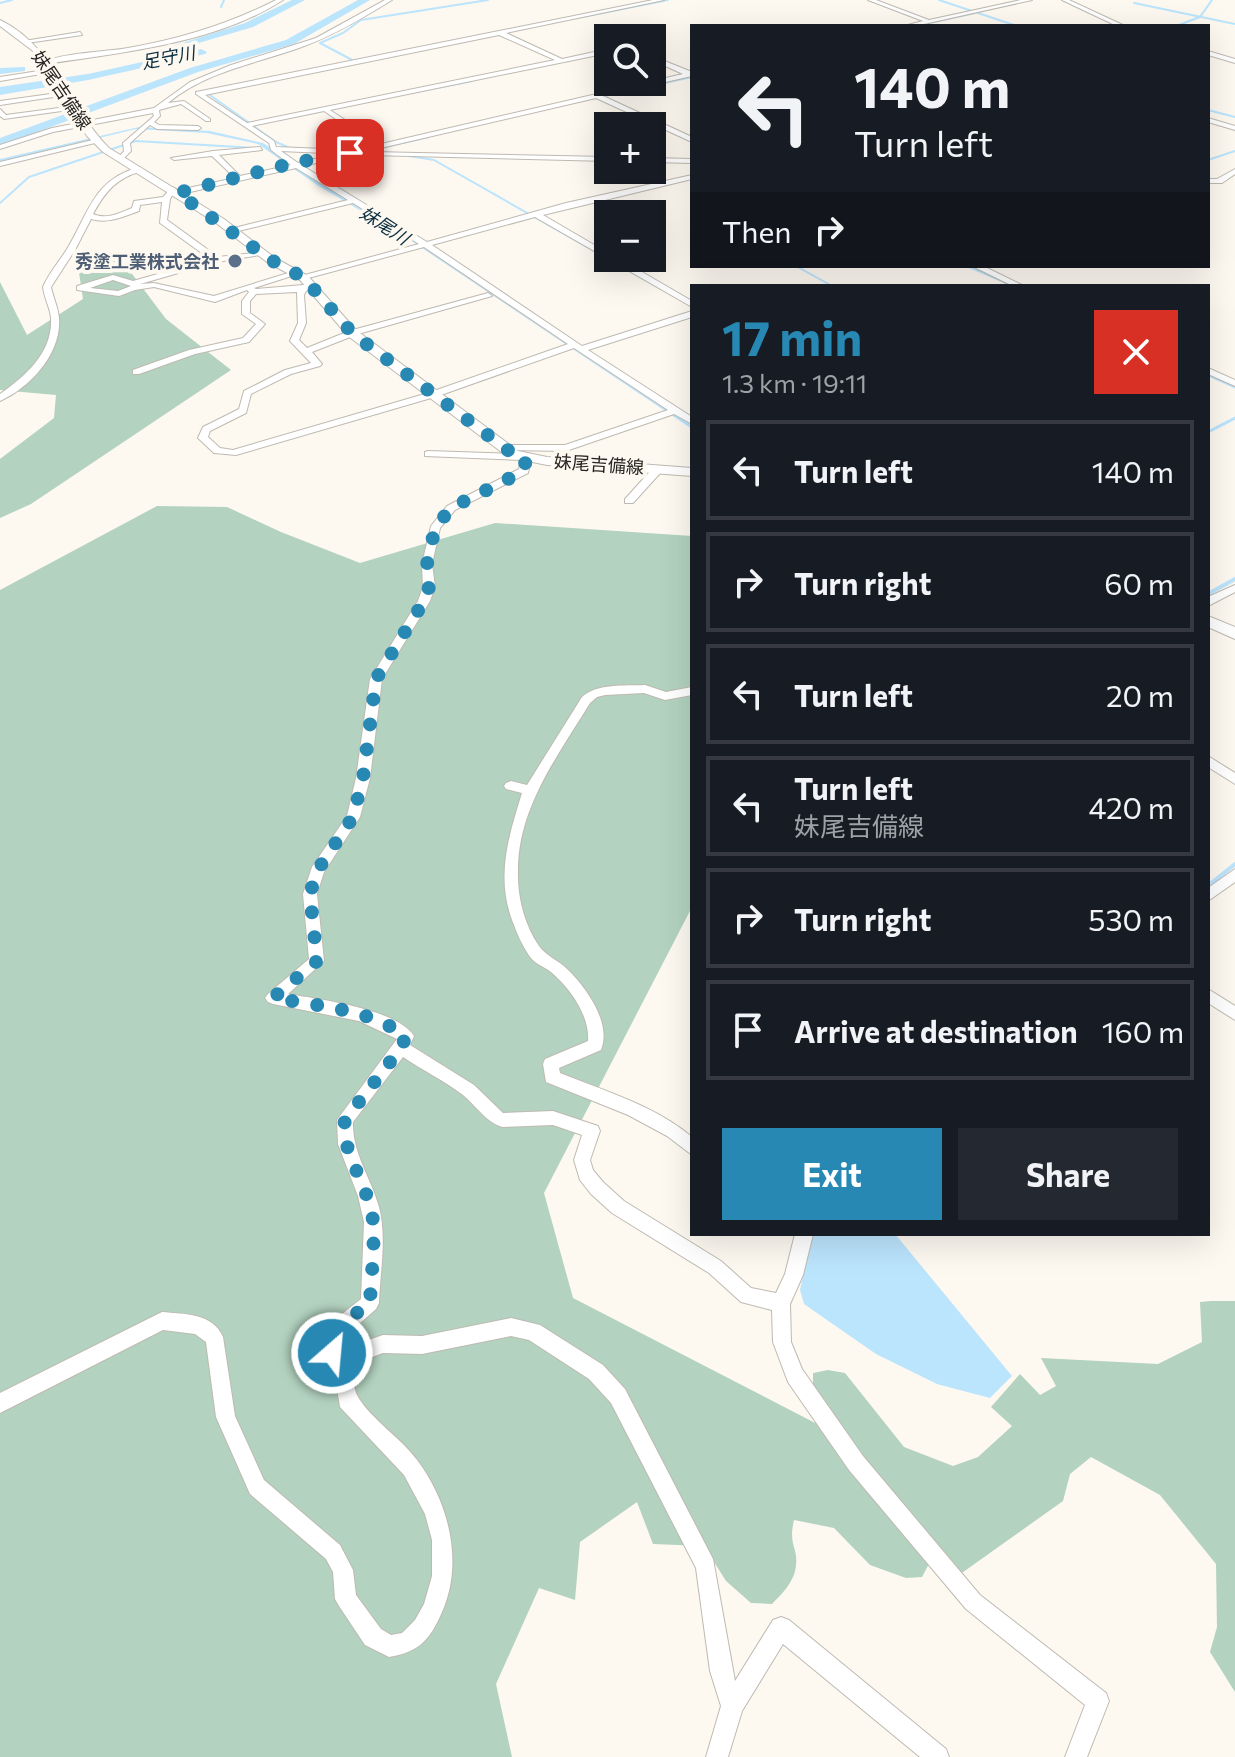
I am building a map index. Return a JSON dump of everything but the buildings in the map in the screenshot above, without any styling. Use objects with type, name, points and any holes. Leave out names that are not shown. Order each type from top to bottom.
[{"type":"main road","name":"妹尾吉備線","points":[[0,22],[27,41],[45,62],[95,139],[304,281],[353,334],[506,448],[522,458],[690,472]]},
{"type":"main road","points":[[1210,622],[1235,634]]},
{"type":"street","points":[[45,62],[202,33],[243,19],[280,0]]},
{"type":"street","points":[[112,153],[128,151],[126,144],[157,116],[157,109],[165,101],[213,73],[319,38],[389,0]]},
{"type":"street","points":[[200,94],[661,0]]},
{"type":"street","points":[[871,0],[926,24],[1029,0]]},
{"type":"street","points":[[1065,0],[1118,24]]},
{"type":"street","points":[[501,33],[561,61]]},
{"type":"street","points":[[27,41],[80,34]]},
{"type":"street","points":[[248,125],[594,54]]},
{"type":"street","points":[[1210,54],[1235,61]]},
{"type":"street","points":[[666,65],[690,76]]},
{"type":"street","points":[[0,79],[51,72]]},
{"type":"street","points":[[88,215],[97,220],[108,220],[136,209],[137,203],[237,176],[690,76]]},
{"type":"street","points":[[165,101],[192,90],[272,142],[267,148]]},
{"type":"street","points":[[0,103],[64,93]]},
{"type":"street","points":[[599,97],[690,139]]},
{"type":"street","points":[[1,117],[157,109],[182,102],[208,120]]},
{"type":"street","points":[[326,111],[380,146]]},
{"type":"street","points":[[0,147],[78,114]]},
{"type":"street","points":[[1210,121],[1235,128]]},
{"type":"street","points":[[147,126],[198,128]]},
{"type":"street","points":[[0,164],[95,139]]},
{"type":"street","points":[[267,148],[288,165],[424,246],[673,412],[690,420]]},
{"type":"street","points":[[267,148],[288,165]]},
{"type":"street","points":[[174,158],[267,148],[594,159]]},
{"type":"street","points":[[213,153],[237,176]]},
{"type":"street","points":[[666,160],[690,161]]},
{"type":"street","points":[[0,398],[26,379],[46,355],[55,315],[47,287],[88,215],[107,187],[124,172],[140,169]]},
{"type":"street","points":[[1210,181],[1219,181],[1235,171]]},
{"type":"street","points":[[263,254],[166,270],[133,284],[113,277],[80,288],[119,294],[154,285],[215,299],[304,281],[534,215],[690,177]]},
{"type":"street","points":[[172,194],[163,221],[216,260]]},
{"type":"street","points":[[233,231],[350,202]]},
{"type":"street","points":[[534,215],[594,248]]},
{"type":"street","points":[[980,268],[1016,284]]},
{"type":"street","points":[[636,272],[690,303]]},
{"type":"street","points":[[251,290],[304,281]]},
{"type":"street","points":[[304,281],[300,295],[302,323],[294,341],[317,364],[288,372],[247,393],[243,411],[206,429],[203,438],[217,451],[233,453],[434,394],[574,347],[690,315]]},
{"type":"street","points":[[136,372],[192,352],[246,340],[261,324],[246,314],[246,301],[251,290]]},
{"type":"street","points":[[306,351],[353,334],[488,296]]},
{"type":"street","points":[[1210,372],[1235,383]]},
{"type":"street","points":[[506,448],[566,448],[673,412]]},
{"type":"street","points":[[0,1403],[162,1321],[198,1325],[214,1337],[226,1417],[257,1487],[333,1552],[343,1570],[346,1599],[373,1637],[389,1646],[407,1643],[423,1628],[434,1607],[442,1576],[442,1540],[434,1511],[411,1468],[347,1400],[343,1370],[330,1343],[335,1332],[370,1303],[373,1220],[365,1187],[343,1132],[345,1120],[401,1048],[406,1036],[350,1011],[273,998],[317,961],[310,894],[317,871],[353,817],[363,778],[376,679],[424,601],[429,587],[427,564],[435,528],[451,508],[524,471],[522,458],[428,454]]},
{"type":"street","points":[[629,501],[658,469]]},
{"type":"street","points":[[1213,600],[1235,588]]},
{"type":"street","points":[[690,691],[665,696],[645,689],[593,694],[586,700],[530,790],[510,851],[514,903],[538,956],[556,968],[575,990],[595,1020],[598,1035],[595,1045],[551,1064],[552,1077],[634,1110],[673,1131],[690,1145]]},
{"type":"street","points":[[1210,762],[1235,779]]},
{"type":"street","points":[[511,786],[530,790]]},
{"type":"street","points":[[1210,894],[1235,874]]},
{"type":"street","points":[[1210,996],[1235,1014]]},
{"type":"street","points":[[401,1048],[468,1090],[502,1120],[553,1118],[592,1131],[582,1160],[586,1174],[597,1188],[618,1207],[715,1267],[747,1296],[781,1303]]},
{"type":"street","points":[[804,1236],[794,1275],[781,1303],[782,1342],[795,1375],[856,1463],[973,1602],[1098,1701],[1076,1757]]},
{"type":"street","points":[[343,1370],[361,1352],[383,1344],[422,1345],[511,1327],[533,1332],[596,1372],[618,1396],[706,1566],[721,1671],[732,1706]]},
{"type":"street","points":[[717,1757],[732,1706],[781,1628],[938,1757]]},
{"type":"green space","points":[[96,252],[117,254],[166,319],[231,370],[31,504],[0,518],[0,459],[54,418],[56,395],[0,390],[0,282],[27,335],[83,299],[78,266]]},
{"type":"green space","points":[[157,506],[227,507],[360,563],[495,523],[690,536],[690,911],[544,1193],[573,1298],[819,1425],[931,1560],[922,1577],[906,1578],[870,1565],[834,1528],[794,1520],[792,1535],[796,1565],[791,1582],[772,1604],[751,1603],[726,1581],[704,1546],[653,1544],[637,1502],[580,1542],[575,1600],[539,1588],[496,1684],[512,1757],[0,1757],[0,590]]},
{"type":"green space","points":[[1235,1301],[1235,1692],[1210,1652],[1217,1627],[1216,1564],[1160,1495],[1091,1457],[1070,1474],[1063,1501],[959,1575],[836,1424],[813,1387],[813,1373],[828,1370],[845,1373],[904,1447],[953,1466],[978,1457],[1012,1426],[991,1407],[1020,1374],[1040,1395],[1056,1386],[1041,1358],[1158,1364],[1202,1342],[1200,1302]]},
{"type":"water","name":"妹尾川","points":[[139,127],[210,131],[263,143],[356,205],[407,234],[690,422],[690,428],[407,238],[317,185],[258,144],[207,133],[136,129],[0,162],[0,159]]},
{"type":"water","points":[[814,1236],[897,1236],[1012,1376],[990,1398],[937,1384],[876,1354],[804,1304],[800,1290]]},
{"type":"waterway","points":[[0,3],[12,0]]},
{"type":"waterway","points":[[221,7],[224,0]]},
{"type":"waterway","points":[[178,46],[249,25],[300,0]]},
{"type":"waterway","points":[[0,142],[194,70],[290,42],[365,0]]},
{"type":"waterway","points":[[354,61],[320,43],[343,33],[361,20],[488,0]]},
{"type":"waterway","points":[[572,19],[668,0]]},
{"type":"waterway","points":[[939,0],[1011,24]]},
{"type":"waterway","points":[[1200,17],[1212,0]]},
{"type":"waterway","points":[[1134,3],[1200,17]]},
{"type":"waterway","points":[[929,23],[975,13]]},
{"type":"waterway","points":[[1181,24],[1200,17]]},
{"type":"waterway","points":[[1200,17],[1235,24]]},
{"type":"waterway","name":"足守川","points":[[0,91],[88,77],[201,52]]},
{"type":"waterway","points":[[528,69],[566,61]]},
{"type":"waterway","points":[[0,71],[21,69]]},
{"type":"waterway","points":[[582,101],[690,77]]},
{"type":"waterway","points":[[406,94],[472,81]]},
{"type":"waterway","points":[[207,93],[276,142],[292,149]]},
{"type":"waterway","points":[[293,117],[347,106]]},
{"type":"waterway","points":[[1210,111],[1235,117]]},
{"type":"waterway","points":[[368,151],[429,137]]},
{"type":"waterway","points":[[0,203],[29,177],[136,141],[256,148]]},
{"type":"waterway","points":[[322,150],[353,151]]},
{"type":"waterway","points":[[1210,159],[1235,151]]},
{"type":"waterway","points":[[374,152],[397,153]]},
{"type":"waterway","points":[[355,155],[376,155]]},
{"type":"waterway","points":[[409,156],[434,160],[661,289]]},
{"type":"waterway","points":[[800,268],[828,284]]},
{"type":"waterway","points":[[972,268],[1008,284]]},
{"type":"waterway","points":[[1210,376],[1235,387]]},
{"type":"waterway","points":[[1210,431],[1235,418]]},
{"type":"waterway","points":[[1210,593],[1235,579],[1232,581]]},
{"type":"waterway","points":[[1210,884],[1235,864]]},
{"type":"place","name":"秀塗工業株式会社","points":[[235,261]]},
{"type":"route","points":[[332,1353],[330,1343],[335,1332],[370,1303],[373,1220],[365,1187],[343,1132],[345,1120],[401,1048],[406,1036],[395,1028],[350,1011],[273,998],[317,961],[310,894],[317,871],[353,817],[363,778],[376,679],[424,601],[429,587],[427,564],[435,528],[451,508],[524,471],[526,458],[513,454],[354,334],[335,316],[308,281],[271,260],[177,193],[293,163],[350,153]]}]
